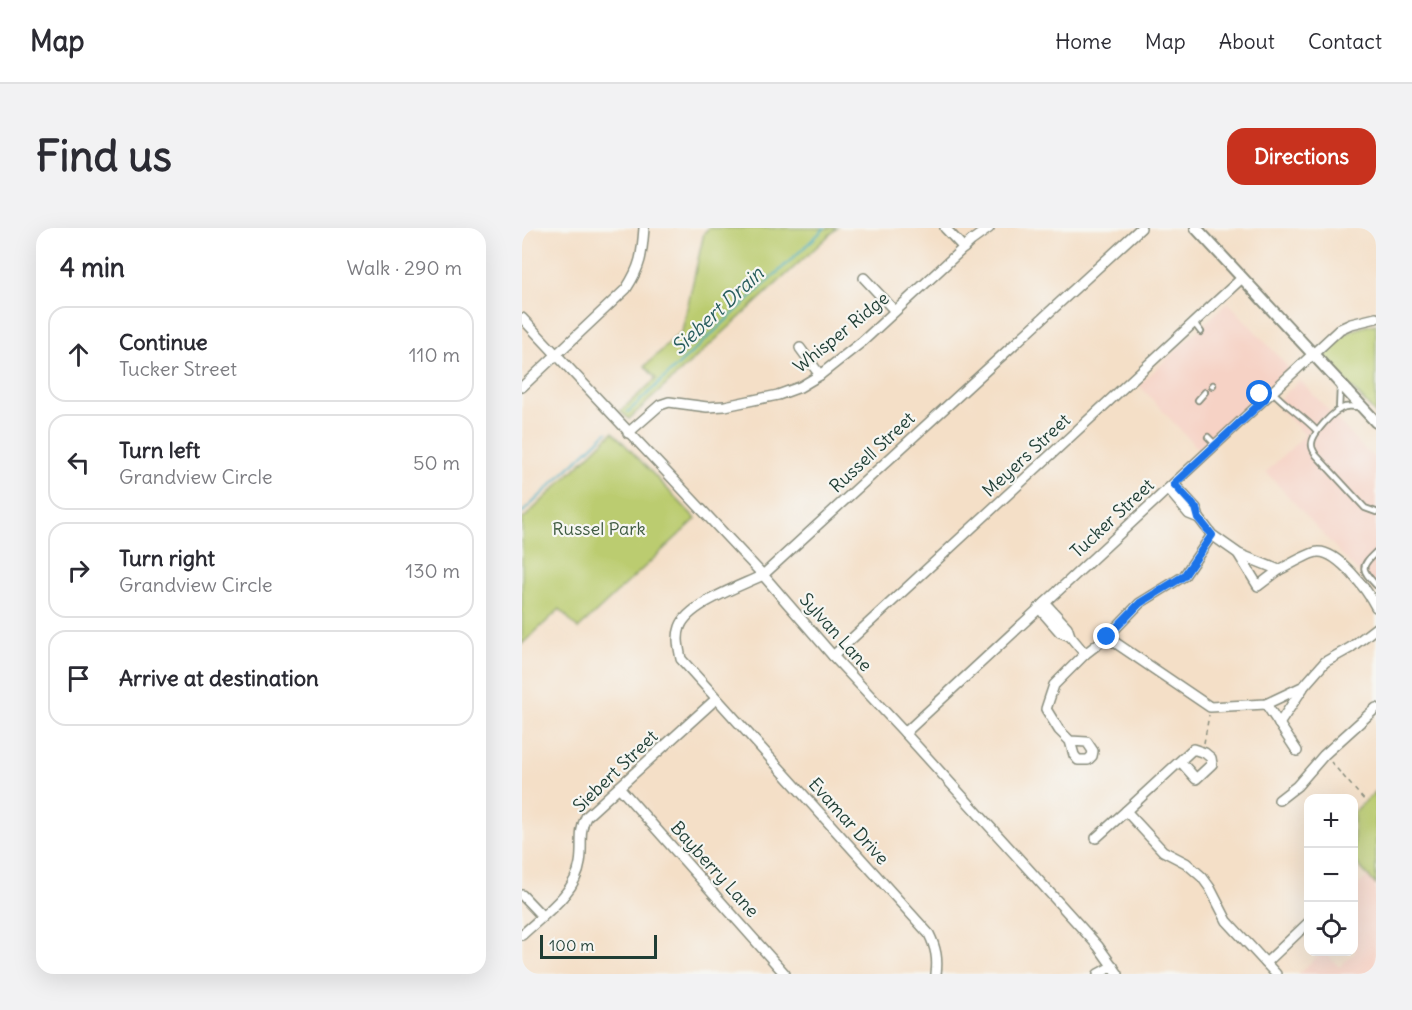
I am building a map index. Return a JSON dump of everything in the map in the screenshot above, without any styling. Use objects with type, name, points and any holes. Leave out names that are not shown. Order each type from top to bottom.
[{"type":"street","points":[[522,387],[626,289],[638,271],[644,228]]},
{"type":"street","points":[[945,228],[964,248]]},
{"type":"street","name":"Whisper Ridge","points":[[628,433],[660,405],[669,402],[708,407],[778,395],[800,387],[820,375],[863,341],[964,248],[989,228]]},
{"type":"street","name":"Russell Street","points":[[716,699],[681,659],[677,642],[679,628],[685,616],[697,607],[763,575],[1141,228]]},
{"type":"street","points":[[1196,228],[1376,422]]},
{"type":"street","points":[[864,278],[895,311]]},
{"type":"street","name":"Meyers Street","points":[[833,656],[1242,278]]},
{"type":"street","name":"Sylvan Lane","points":[[522,318],[763,575],[833,656],[1098,946],[1115,970]]},
{"type":"street","name":"Tucker Street","points":[[905,733],[1216,445],[1262,397],[1273,392],[1340,329],[1376,318]]},
{"type":"street","points":[[800,348],[820,375]]},
{"type":"street","points":[[1171,487],[1196,508],[1199,519],[1212,535],[1239,554],[1279,570]]},
{"type":"street","points":[[1070,741],[1059,730],[1046,709],[1054,685],[1085,654],[1107,637],[1140,603],[1184,576],[1212,535]]},
{"type":"street","points":[[1239,554],[1258,586],[1279,570],[1317,552],[1329,554],[1367,591],[1376,607]]},
{"type":"street","points":[[1042,606],[1067,627],[1070,636],[1085,654]]},
{"type":"street","points":[[1279,724],[1304,686],[1324,662],[1350,648],[1376,628]]},
{"type":"street","points":[[1107,637],[1210,707],[1266,704],[1304,686]]},
{"type":"street","name":"Siebert Street","points":[[522,935],[564,896],[574,881],[580,865],[581,827],[586,817],[716,699]]},
{"type":"street","name":"Evamar Drive","points":[[716,699],[929,934],[936,947],[938,962],[936,974]]},
{"type":"street","points":[[1266,704],[1297,751]]},
{"type":"street","points":[[1279,800],[1297,786],[1324,755],[1376,708]]},
{"type":"street","points":[[1096,838],[1193,749],[1211,758],[1212,764],[1196,779],[1180,762]]},
{"type":"street","name":"Bayberry Lane","points":[[619,787],[785,974]]},
{"type":"street","points":[[1126,811],[1163,851],[1186,863],[1202,877],[1227,921],[1275,974]]},
{"type":"street","points":[[522,896],[542,916]]},
{"type":"street","points":[[1266,963],[1304,927]]},
{"type":"street","points":[[1098,974],[1115,970]]},
{"type":"lane","points":[[1194,323],[1202,332]]},
{"type":"lane","points":[[1339,410],[1340,384]]},
{"type":"lane","points":[[1198,400],[1205,392]]},
{"type":"lane","points":[[1273,392],[1317,431]]},
{"type":"lane","points":[[1362,408],[1345,407],[1339,410],[1317,431],[1312,439],[1312,448],[1365,508],[1376,512]]},
{"type":"lane","points":[[1208,437],[1216,445]]},
{"type":"lane","points":[[1376,552],[1363,567],[1376,585]]},
{"type":"lane","points":[[1371,579],[1376,574]]},
{"type":"path","points":[[1200,751],[1205,741],[1210,707]]},
{"type":"path","points":[[1324,755],[1365,801]]},
{"type":"shaded area","points":[[1228,302],[1289,368],[1199,450],[1139,385]]},
{"type":"shaded area","points":[[1300,380],[1376,459],[1376,592],[1266,472],[1305,435],[1275,403]]},
{"type":"shaded area","points":[[1368,876],[1376,885],[1376,974],[1298,974],[1318,956],[1329,956],[1339,967],[1352,956],[1358,956],[1358,885]]},
{"type":"green space","points":[[709,228],[837,228],[629,419],[620,411],[656,379],[645,366],[682,331],[704,233]]},
{"type":"green space","points":[[1376,324],[1376,414],[1328,362],[1325,354],[1340,337],[1361,327]]},
{"type":"green space","name":"Russel Park","points":[[613,432],[696,519],[578,629],[560,609],[522,644],[522,520]]},
{"type":"green space","points":[[1375,792],[1376,885],[1358,865],[1358,808]]},
{"type":"waterway","name":"Siebert Drain","points":[[628,412],[825,228]]},
{"type":"waterway","name":"Siebert Drain","points":[[522,513],[607,432]]},
{"type":"route","points":[[1107,637],[1140,603],[1184,576],[1212,535],[1199,519],[1196,508],[1174,484],[1265,399],[1260,394]]}]
